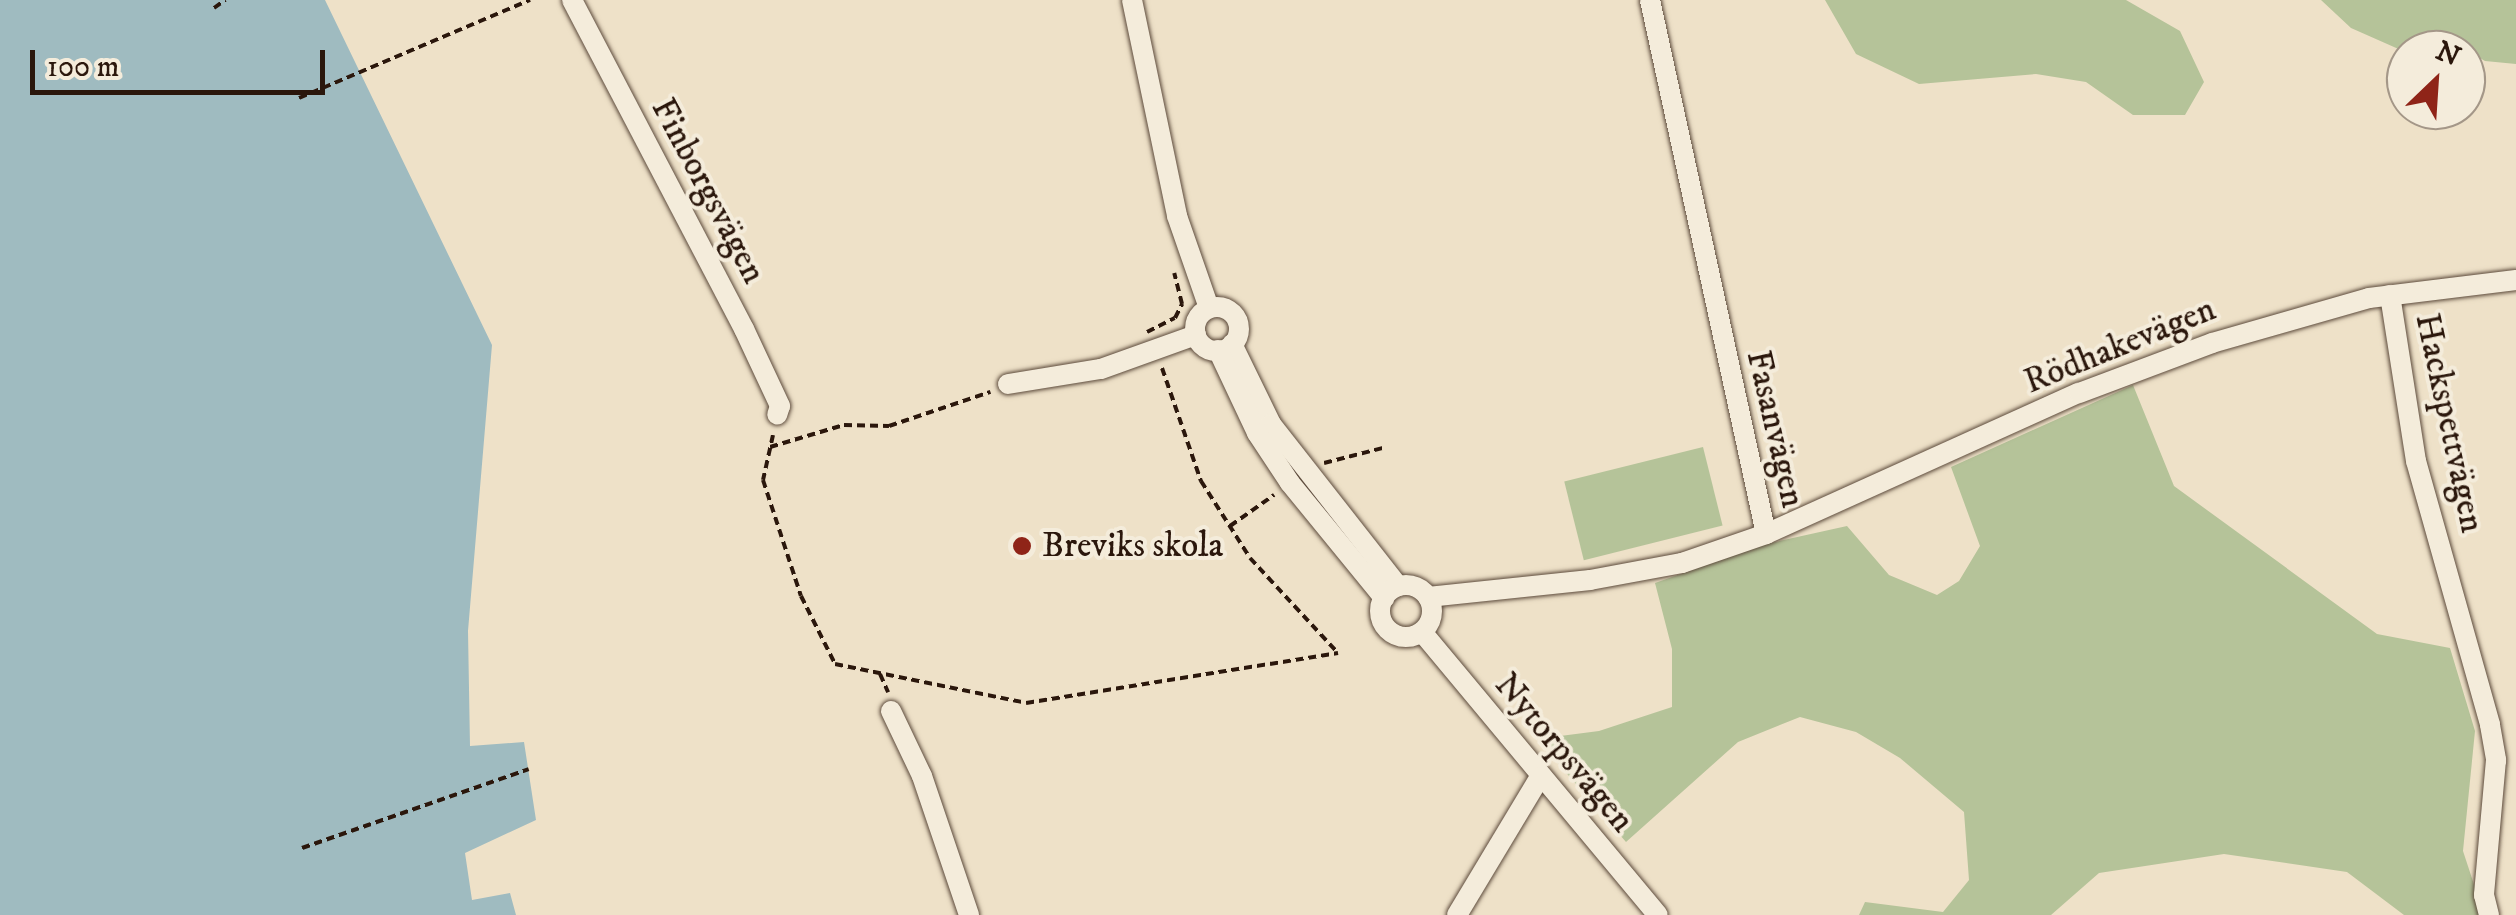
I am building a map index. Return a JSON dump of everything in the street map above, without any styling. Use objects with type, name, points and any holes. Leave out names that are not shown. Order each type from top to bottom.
[{"type":"street","name":"Finborgsvägen","points":[[572,0],[744,329],[780,406],[777,415]]},
{"type":"street","points":[[1132,0],[1177,216],[1209,308]]},
{"type":"street","name":"Fasanvägen","points":[[1428,596],[1590,580],[1682,563],[1766,534],[1650,0]]},
{"type":"street","name":"Rödhakevägen","points":[[1766,534],[2079,393],[2284,319],[2390,295],[2516,280]]},
{"type":"street","name":"Hackspettvägen","points":[[2390,295],[2416,460],[2490,725],[2496,760],[2484,895],[2489,915]]},
{"type":"street","points":[[1196,335],[1196,322],[1209,308]]},
{"type":"street","points":[[1209,308],[1234,315],[1239,330],[1225,348]]},
{"type":"street","points":[[1008,384],[1101,369],[1196,335],[1225,348],[1257,432],[1290,484],[1391,592],[1428,596],[1432,616],[1422,632],[1409,638],[1391,633],[1380,620],[1391,592]]},
{"type":"street","name":"Nytorpsvägen","points":[[1422,632],[1658,915]]},
{"type":"street","points":[[891,710],[922,776],[968,915]]},
{"type":"street","points":[[1457,915],[1540,777]]},
{"type":"path","points":[[214,8],[225,0]]},
{"type":"path","points":[[299,98],[530,0]]},
{"type":"path","points":[[770,447],[844,426],[889,426],[1008,384]]},
{"type":"path","points":[[777,415],[763,480],[801,596],[835,664],[1026,703],[1338,653]]},
{"type":"path","points":[[302,848],[528,768]]},
{"type":"green space","points":[[1825,0],[2126,0],[2180,31],[2204,82],[2185,115],[2133,115],[2086,82],[2036,74],[1919,84],[1856,54]]},
{"type":"green space","points":[[2321,0],[2516,0],[2516,64],[2486,61],[2486,30],[2386,30],[2386,43],[2351,28]]},
{"type":"green space","points":[[2133,385],[2174,486],[2377,634],[2450,648],[2475,731],[2463,851],[2484,915],[2404,915],[2347,872],[2224,854],[2099,873],[2051,915],[1859,915],[1865,902],[1943,912],[1969,880],[1964,812],[1900,758],[1856,732],[1800,717],[1738,742],[1626,842],[1537,739],[1599,731],[1672,707],[1672,649],[1655,583],[1766,544],[1847,526],[1889,575],[1937,595],[1959,581],[1980,546],[1951,467]]},
{"type":"green space","points":[[1703,447],[1723,526],[1584,560],[1564,482]]},
{"type":"water","points":[[0,0],[325,0],[492,345],[468,631],[470,746],[524,742],[536,820],[465,853],[472,900],[510,893],[516,915],[0,915]]},
{"type":"place","name":"Breviks skola","points":[[1022,546]]}]
